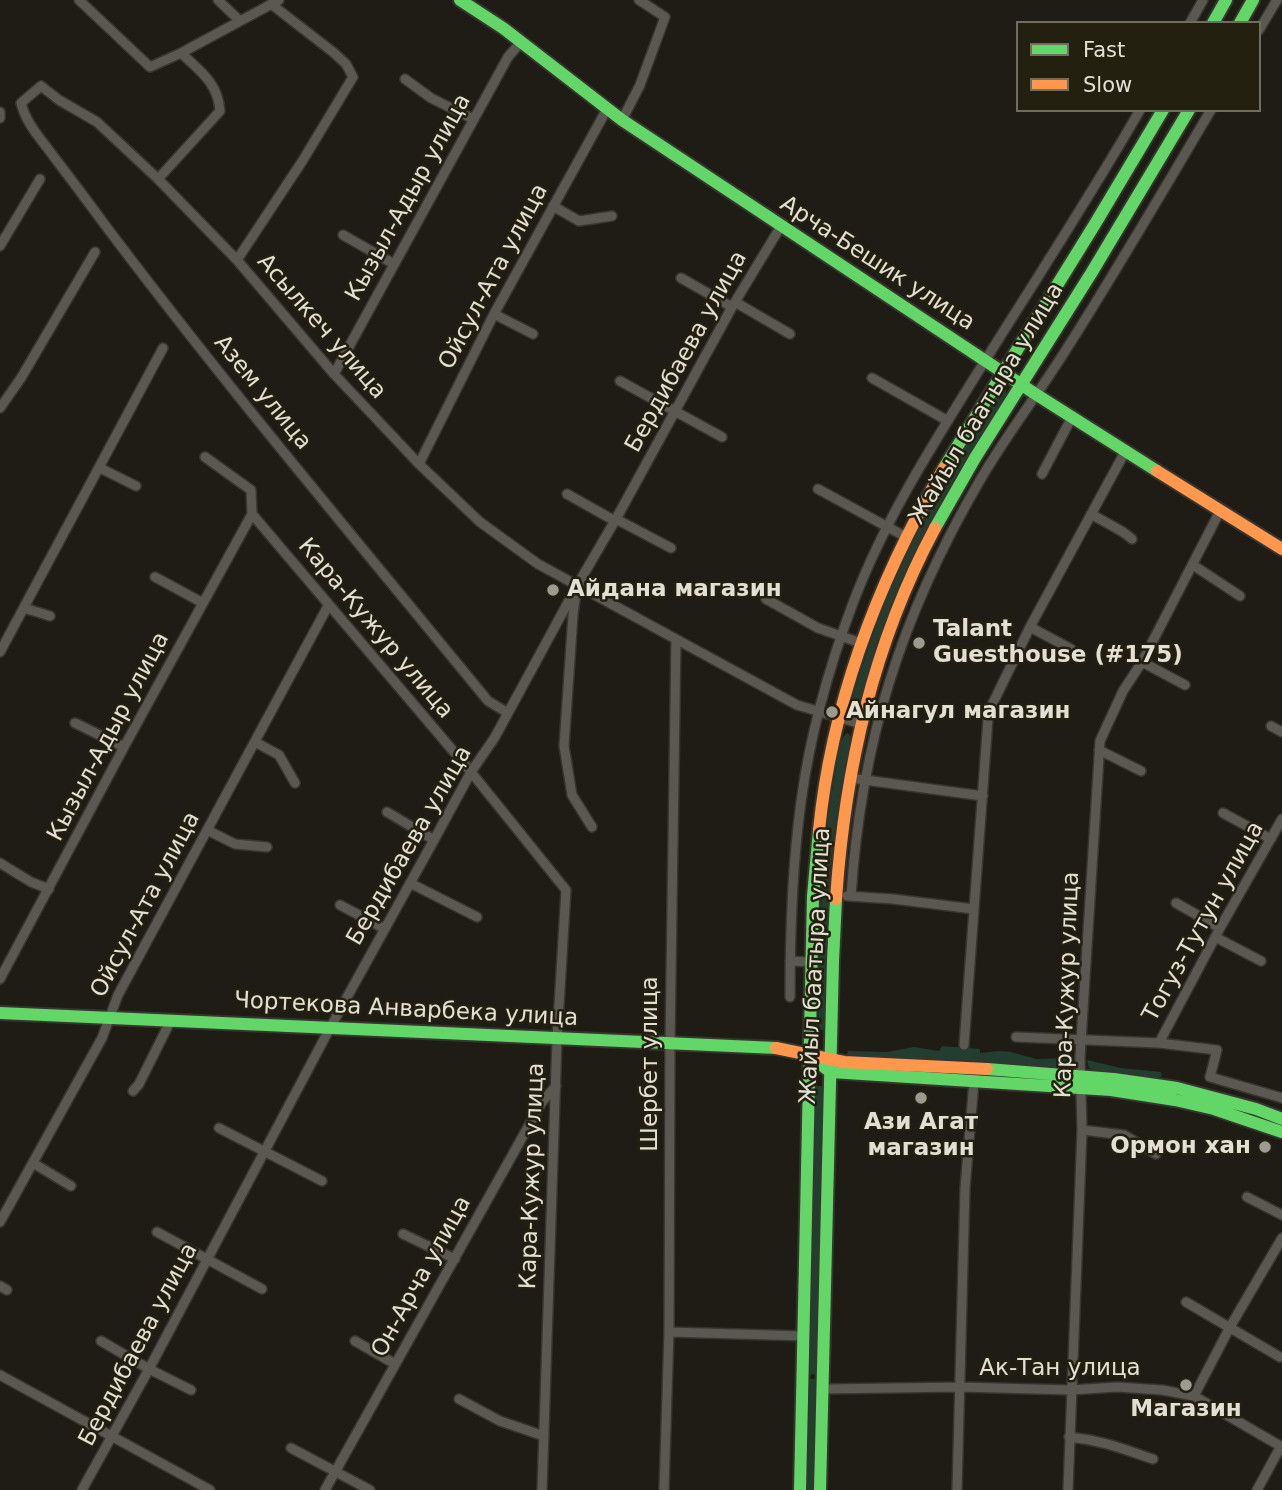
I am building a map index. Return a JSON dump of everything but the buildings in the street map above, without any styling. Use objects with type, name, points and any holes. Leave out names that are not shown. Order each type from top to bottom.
[{"type":"main road","name":"Арча-Бешик улица","points":[[460,0],[503,28],[622,120],[1037,395],[1282,549]]},
{"type":"main road","points":[[1214,21],[1226,0]]},
{"type":"main road","points":[[1241,21],[1253,0]]},
{"type":"main road","name":"Жайыл баатыра улица","points":[[800,1490],[811,962],[818,831],[826,775],[839,718],[861,643],[905,537],[943,469],[1068,270],[1162,112]]},
{"type":"main road","name":"Жайыл баатыра улица","points":[[821,1490],[836,896],[850,778],[867,698],[892,625],[926,547],[961,481],[1188,112]]},
{"type":"main road","name":"Чортекова Анварбека улица","points":[[0,1013],[780,1048],[810,1056]]},
{"type":"main road","points":[[810,1056],[831,1066],[974,1081],[1081,1081],[1214,1109],[1282,1132]]},
{"type":"main road","points":[[831,1066],[1177,1088],[1256,1109],[1282,1119]]},
{"type":"street","points":[[79,0],[150,67],[275,2],[346,64],[353,77],[303,160],[237,260]]},
{"type":"street","points":[[218,0],[240,20]]},
{"type":"street","points":[[622,120],[640,85],[665,17],[639,0]]},
{"type":"street","points":[[1191,21],[1203,0]]},
{"type":"street","points":[[1261,27],[1277,0]]},
{"type":"street","name":"Кызыл-Адыр улица","points":[[334,374],[473,119],[508,57],[521,42]]},
{"type":"street","points":[[158,179],[219,111],[219,97],[207,78],[181,53]]},
{"type":"street","points":[[405,79],[430,97],[473,119]]},
{"type":"street","name":"Асылкеч улица","points":[[41,86],[97,122],[158,179],[237,260],[334,374],[419,464],[480,522],[538,564],[797,705],[861,724]]},
{"type":"street","name":"Азем улица","points":[[41,86],[21,103],[24,116],[59,163],[213,364],[340,521],[488,701],[508,713]]},
{"type":"street","name":"Ойсул-Ата улица","points":[[419,464],[494,314],[607,109]]},
{"type":"street","points":[[0,112],[0,118]]},
{"type":"street","points":[[789,997],[794,864],[805,774],[820,712],[854,602],[887,528],[919,468],[1095,187],[1139,112]]},
{"type":"street","points":[[851,897],[855,841],[872,742],[903,639],[928,579],[979,481],[1076,333],[1210,112]]},
{"type":"street","points":[[0,246],[40,179]]},
{"type":"street","points":[[553,206],[579,221],[612,216]]},
{"type":"street","name":"Бердибаева улица","points":[[82,1490],[433,840],[471,772],[495,737],[734,304],[781,226]]},
{"type":"street","points":[[343,235],[394,264]]},
{"type":"street","points":[[0,408],[95,252]]},
{"type":"street","points":[[681,278],[790,334]]},
{"type":"street","points":[[494,314],[533,334]]},
{"type":"street","points":[[0,652],[163,348]]},
{"type":"street","points":[[872,378],[948,421]]},
{"type":"street","points":[[620,381],[722,437]]},
{"type":"street","points":[[1042,474],[1072,417]]},
{"type":"street","points":[[964,1045],[991,707],[1030,627],[1126,450]]},
{"type":"street","points":[[205,457],[251,490],[252,514]]},
{"type":"street","points":[[100,468],[136,486]]},
{"type":"street","points":[[818,489],[905,537]]},
{"type":"street","points":[[567,494],[671,548]]},
{"type":"street","name":"Кара-Кужур улица","points":[[1068,1490],[1082,1129],[1082,1040],[1101,734],[1123,691],[1142,662],[1220,511]]},
{"type":"street","name":"Кызыл-Адыр улица","points":[[0,979],[252,514]]},
{"type":"street","name":"Кара-Кужур улица","points":[[252,514],[471,772],[566,890],[557,1039],[542,1490]]},
{"type":"street","points":[[1091,514],[1123,531],[1132,539]]},
{"type":"street","points":[[1193,565],[1240,596]]},
{"type":"street","points":[[155,577],[203,603]]},
{"type":"street","points":[[578,584],[573,615],[564,746],[572,795],[592,827]]},
{"type":"street","points":[[766,599],[818,628],[861,643]]},
{"type":"street","name":"Ойсул-Ата улица","points":[[0,1222],[102,1038],[118,996],[328,606]]},
{"type":"street","points":[[24,608],[50,616]]},
{"type":"street","points":[[1030,627],[1071,649]]},
{"type":"street","name":"Шербет улица","points":[[664,1490],[669,1332],[670,1043],[677,639]]},
{"type":"street","points":[[1142,662],[1185,685]]},
{"type":"street","points":[[75,723],[124,747]]},
{"type":"street","points":[[1271,726],[1282,732]]},
{"type":"street","points":[[255,742],[279,755],[295,783]]},
{"type":"street","points":[[1099,750],[1140,771]]},
{"type":"street","points":[[850,778],[983,796]]},
{"type":"street","points":[[387,812],[433,840]]},
{"type":"street","points":[[1223,813],[1276,835]]},
{"type":"street","name":"Тогуз-Тутун улица","points":[[1159,1043],[1220,928],[1276,835],[1282,819]]},
{"type":"street","points":[[207,830],[235,844],[267,847]]},
{"type":"street","points":[[0,863],[31,882],[49,889]]},
{"type":"street","points":[[410,883],[477,917]]},
{"type":"street","points":[[836,896],[893,899],[974,909]]},
{"type":"street","points":[[1175,903],[1220,928]]},
{"type":"street","points":[[340,905],[385,929]]},
{"type":"street","points":[[1215,937],[1261,961]]},
{"type":"street","points":[[790,961],[811,962]]},
{"type":"street","points":[[133,1091],[170,1020]]},
{"type":"street","points":[[1016,1037],[1159,1043],[1217,1050],[1210,1077],[1282,1098]]},
{"type":"street","points":[[957,1490],[965,1188],[974,1081]]},
{"type":"street","name":"Он-Арча улица","points":[[325,1490],[542,1102],[556,1086]]},
{"type":"street","points":[[219,1128],[322,1181]]},
{"type":"street","points":[[1082,1129],[1124,1135],[1156,1154]]},
{"type":"street","points":[[33,1163],[71,1186]]},
{"type":"street","points":[[1247,1197],[1282,1215]]},
{"type":"street","points":[[157,1232],[261,1289]]},
{"type":"street","points":[[403,1234],[455,1259]]},
{"type":"street","points":[[1194,1396],[1230,1327],[1282,1238]]},
{"type":"street","points":[[1186,1302],[1280,1357]]},
{"type":"street","points":[[669,1332],[804,1336]]},
{"type":"street","points":[[101,1341],[191,1390]]},
{"type":"street","points":[[355,1341],[395,1364]]},
{"type":"street","points":[[0,1375],[210,1490]]},
{"type":"street","name":"Ак-Тан улица","points":[[824,1389],[960,1387],[1071,1390],[1117,1387],[1162,1390],[1194,1396],[1281,1446]]},
{"type":"street","points":[[459,1399],[500,1421],[544,1436]]},
{"type":"street","points":[[1069,1437],[1111,1444],[1153,1459]]},
{"type":"street","points":[[1257,1490],[1281,1446]]},
{"type":"street","points":[[291,1448],[370,1490]]},
{"type":"green space","points":[[1004,389],[1007,396],[988,426],[858,710],[854,711],[850,705],[865,659],[904,559],[956,462],[999,391]]},
{"type":"green space","points":[[847,733],[851,738],[838,805],[830,872],[826,1030],[819,1030],[820,931],[827,833],[839,749]]},
{"type":"green space","points":[[942,1046],[980,1049],[980,1053],[1011,1052],[1036,1059],[1067,1058],[1066,1068],[846,1056],[848,1051],[887,1052],[914,1047],[939,1051]]},
{"type":"green space","points":[[1087,1060],[1121,1068],[1161,1072],[1162,1076],[1158,1079],[1096,1071],[1089,1068]]},
{"type":"green space","points":[[816,1086],[826,1086],[818,1375],[809,1374]]},
{"type":"green space","points":[[809,1379],[818,1379],[815,1490],[806,1490]]},
{"type":"traffic: fast","points":[[460,0],[503,28],[622,120],[1037,395],[1157,471]]},
{"type":"traffic: fast","points":[[1214,21],[1226,0]]},
{"type":"traffic: fast","points":[[1241,21],[1253,0]]},
{"type":"traffic: fast","points":[[944,468],[1162,112]]},
{"type":"traffic: fast","points":[[935,528],[975,458],[1092,272],[1188,112]]},
{"type":"traffic: fast","points":[[800,1490],[813,896],[819,830]]},
{"type":"traffic: fast","points":[[820,1490],[836,899]]},
{"type":"traffic: fast","points":[[0,1013],[776,1048]]},
{"type":"traffic: fast","points":[[824,1067],[831,1072],[1111,1090],[1214,1109],[1282,1132]]},
{"type":"traffic: fast","points":[[987,1069],[1114,1079],[1177,1088],[1256,1109],[1282,1119]]},
{"type":"traffic: slow","points":[[819,830],[835,735],[862,642],[899,553],[944,468]]},
{"type":"traffic: slow","points":[[1157,471],[1282,549]]},
{"type":"traffic: slow","points":[[836,899],[847,802],[866,708],[895,616],[935,528]]},
{"type":"traffic: slow","points":[[776,1048],[844,1062],[987,1069]]},
{"type":"place","name":"Айдана магазин","points":[[553,590]]},
{"type":"place","name":"Talant Guesthouse (#175)","points":[[919,643]]},
{"type":"place","name":"Айнагул магазин","points":[[832,712]]},
{"type":"place","name":"Ази Агат магазин","points":[[921,1098]]},
{"type":"place","name":"Ормон хан","points":[[1265,1147]]},
{"type":"place","name":"Магазин","points":[[1186,1385]]}]
